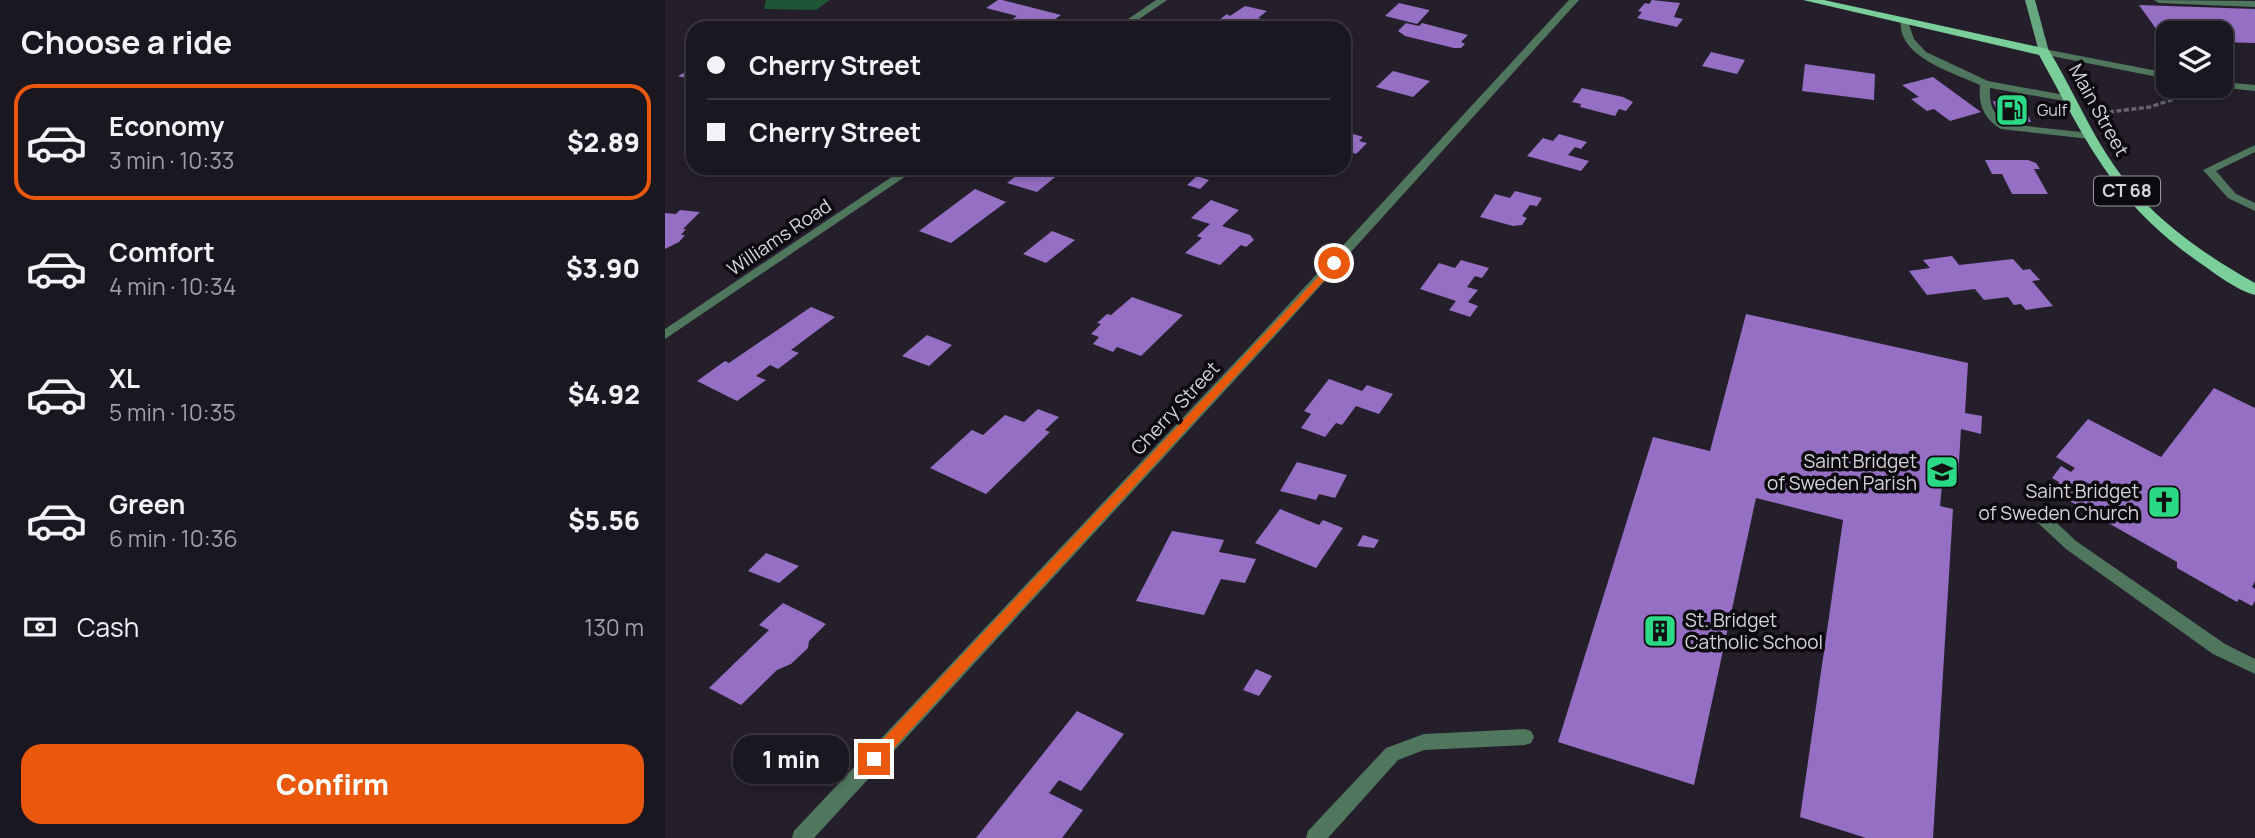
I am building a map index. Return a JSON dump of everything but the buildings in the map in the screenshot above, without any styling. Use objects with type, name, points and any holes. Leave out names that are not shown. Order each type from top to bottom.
[{"type":"main road","points":[[1809,0],[2044,51]]},
{"type":"main road","name":"Main Street","points":[[2044,51],[2114,174],[2152,215],[2194,250],[2255,290]]},
{"type":"street","points":[[1130,21],[1161,0]]},
{"type":"street","name":"Cherry Street","points":[[801,838],[1260,344],[1574,0]]},
{"type":"street","points":[[2030,0],[2044,51],[2156,74]]},
{"type":"street","points":[[2159,0],[2255,4]]},
{"type":"street","points":[[1905,21],[1909,40],[1923,54],[1985,84],[2070,99]]},
{"type":"street","points":[[1985,84],[1983,104],[1994,121],[2005,127],[2090,136]]},
{"type":"street","points":[[2233,86],[2255,89]]},
{"type":"street","points":[[2255,148],[2209,170],[2232,196],[2255,208]]},
{"type":"street","name":"Williams Road","points":[[665,335],[902,175]]},
{"type":"street","points":[[2042,518],[2071,545],[2219,649],[2255,667]]},
{"type":"street","points":[[1315,838],[1392,754],[1424,742],[1525,737]]},
{"type":"path","points":[[2109,112],[2162,106],[2174,98]]},
{"type":"green space","points":[[766,0],[830,0],[816,10],[764,9]]},
{"type":"place","name":"Gulf","points":[[2012,110]]},
{"type":"place","name":"Saint Bridget of Sweden Parish","points":[[1942,472]]},
{"type":"place","name":"Saint Bridget of Sweden Church","points":[[2164,502]]},
{"type":"place","name":"St. Bridget Catholic School","points":[[1660,631]]},
{"type":"route","points":[[874,759],[1334,263]]}]
